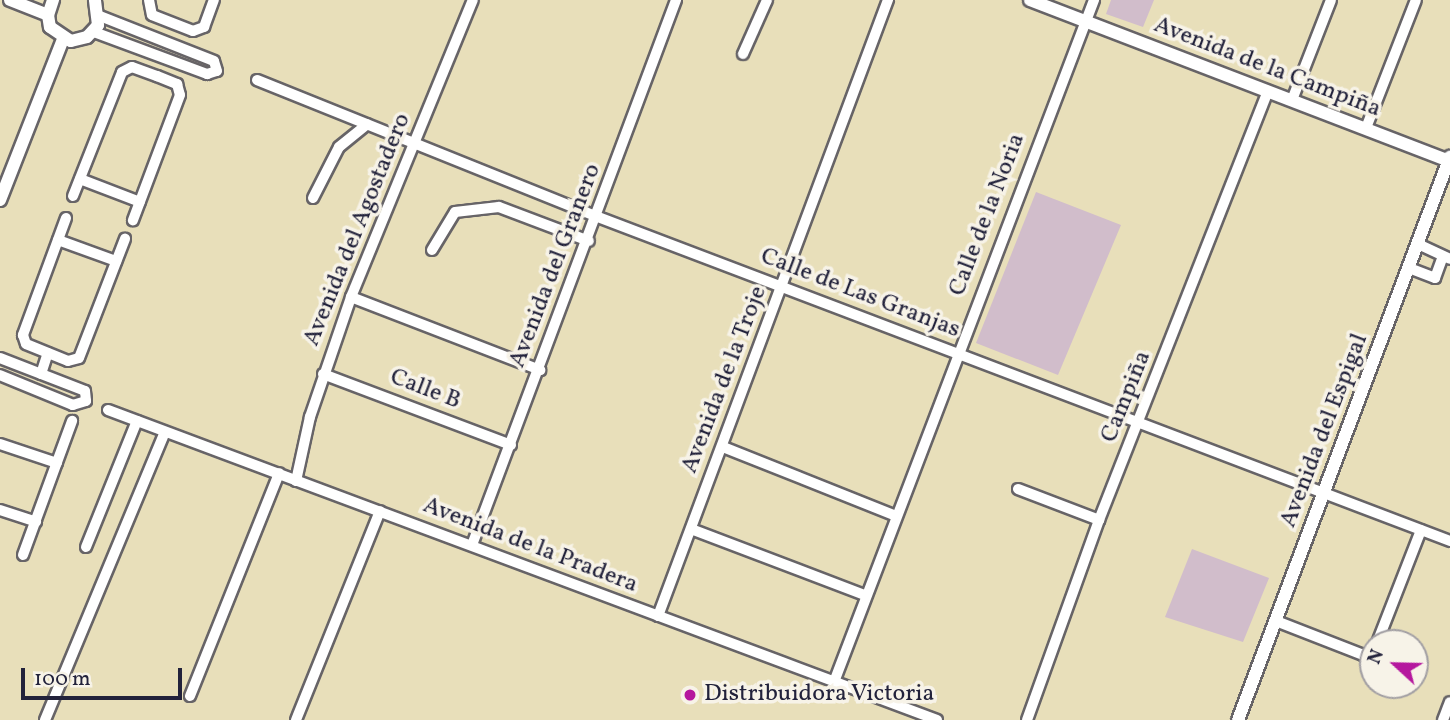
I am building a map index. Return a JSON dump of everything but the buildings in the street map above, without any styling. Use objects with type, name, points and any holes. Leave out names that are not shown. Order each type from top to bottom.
[{"type":"street","points":[[10,0],[48,15]]},
{"type":"street","points":[[53,0],[48,15],[50,27],[63,39],[79,41],[94,32],[100,16],[95,0]]},
{"type":"street","points":[[149,0],[152,15],[198,31],[215,0]]},
{"type":"street","name":"Avenida del Agostadero","points":[[296,481],[323,374],[351,297],[473,0]]},
{"type":"street","name":"Avenida del Granero","points":[[472,545],[598,217],[676,0]]},
{"type":"street","points":[[743,54],[767,0]]},
{"type":"street","name":"Avenida de la Troje","points":[[658,616],[888,0]]},
{"type":"street","name":"Avenida de la Campiña","points":[[1030,0],[1450,160]]},
{"type":"street","name":"Calle de la Noria","points":[[834,682],[894,515],[1094,0]]},
{"type":"street","points":[[1292,100],[1331,0]]},
{"type":"street","points":[[1366,128],[1416,0]]},
{"type":"street","points":[[94,32],[207,74],[218,68],[214,61],[100,16]]},
{"type":"street","points":[[168,43],[176,24]]},
{"type":"street","points":[[0,200],[63,39]]},
{"type":"street","points":[[157,76],[163,57]]},
{"type":"street","points":[[73,196],[122,72],[132,67],[157,76],[177,84],[180,95],[133,220]]},
{"type":"street","name":"Calle de Las Granjas","points":[[257,79],[598,217],[1450,541]]},
{"type":"street","name":"Campiña","points":[[1027,720],[1099,520],[1141,422],[1268,91]]},
{"type":"street","points":[[313,198],[338,147],[367,124]]},
{"type":"street","name":"Avenida del Espigal","points":[[1238,720],[1450,160]]},
{"type":"street","points":[[80,179],[140,202]]},
{"type":"street","points":[[432,250],[455,212],[499,207],[589,241]]},
{"type":"street","points":[[66,218],[23,335],[26,344],[48,354],[73,362],[79,358],[125,239]]},
{"type":"street","points":[[58,240],[116,261]]},
{"type":"street","points":[[1409,268],[1434,278],[1447,257],[1418,244]]},
{"type":"street","points":[[351,297],[540,370]]},
{"type":"street","points":[[41,373],[48,354]]},
{"type":"street","points":[[0,358],[85,391],[86,401],[74,405],[0,374]]},
{"type":"street","name":"Calle B","points":[[323,374],[511,445]]},
{"type":"street","name":"Avenida de la Pradera","points":[[108,410],[937,720]]},
{"type":"street","points":[[23,555],[72,421]]},
{"type":"street","points":[[86,547],[137,421]]},
{"type":"street","points":[[45,720],[165,432]]},
{"type":"street","points":[[0,444],[57,463]]},
{"type":"street","points":[[723,447],[894,515]]},
{"type":"street","points":[[190,696],[279,473]]},
{"type":"street","points":[[1018,489],[1099,520]]},
{"type":"street","points":[[0,510],[36,522]]},
{"type":"street","points":[[296,720],[380,511]]},
{"type":"street","points":[[691,529],[864,595]]},
{"type":"street","points":[[1382,629],[1421,530]]},
{"type":"street","points":[[1276,621],[1359,653]]},
{"type":"street","points":[[1443,720],[1450,702]]},
{"type":"shaded area","points":[[1111,0],[1154,0],[1143,27],[1106,14]]},
{"type":"shaded area","points":[[1036,192],[1121,225],[1058,375],[976,343]]},
{"type":"shaded area","points":[[1192,549],[1269,578],[1243,642],[1165,617]]},
{"type":"place","name":"Distribuidora Victoria","points":[[690,695]]}]
